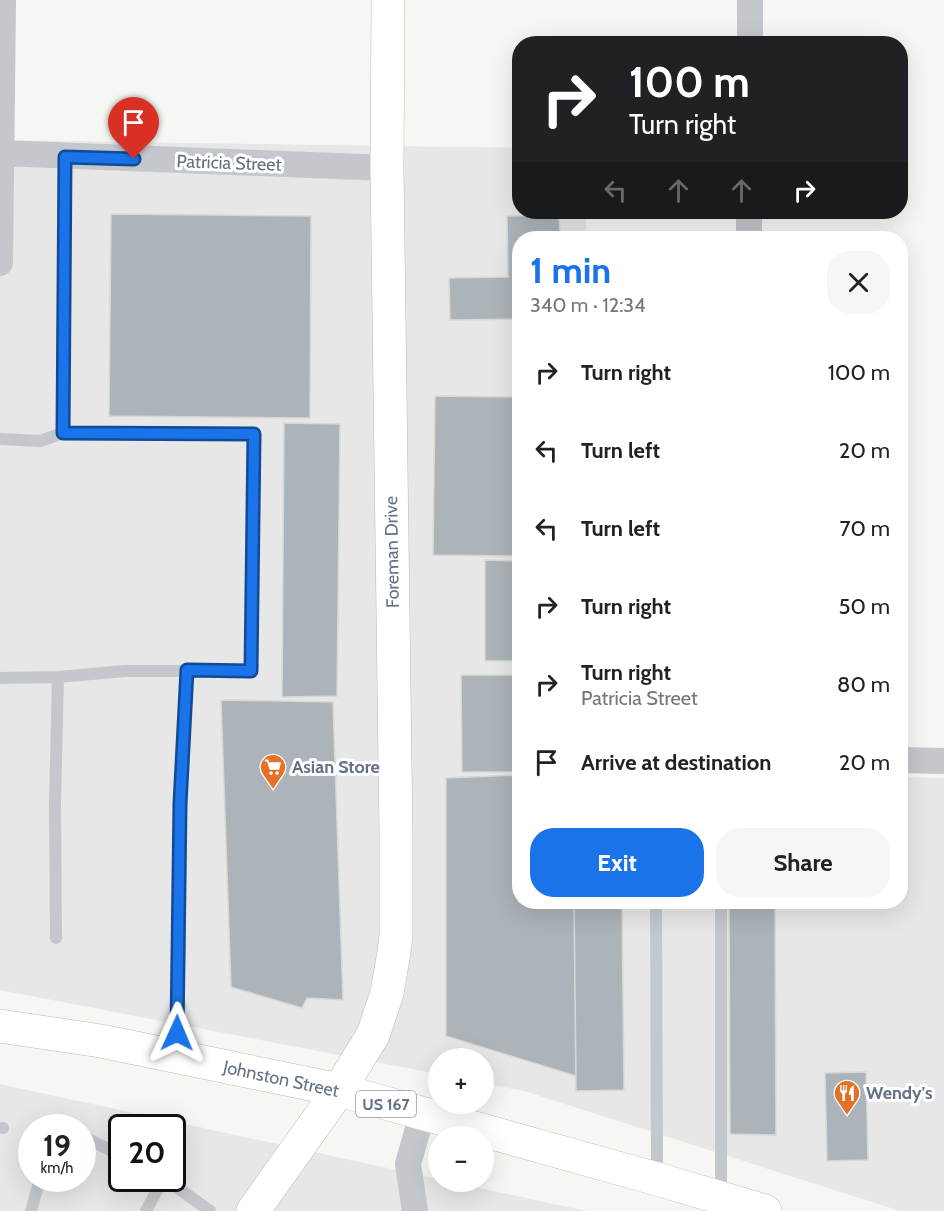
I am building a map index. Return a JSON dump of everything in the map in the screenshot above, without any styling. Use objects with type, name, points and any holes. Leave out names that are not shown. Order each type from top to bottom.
[{"type":"street","points":[[0,263],[3,0]]},
{"type":"street","name":"Foreman Drive","points":[[253,1211],[339,1090],[373,1035],[387,993],[396,935],[387,168],[388,0]]},
{"type":"street","points":[[750,0],[750,36]]},
{"type":"street","name":"Patricia Street","points":[[1,153],[387,168]]},
{"type":"street","points":[[908,760],[944,760]]},
{"type":"street","name":"Johnston Street","points":[[0,1026],[101,1041],[339,1090],[657,1179],[704,1200],[765,1211]]},
{"type":"street","points":[[415,1211],[408,1164],[422,1114]]},
{"type":"lane","points":[[63,433],[65,157]]},
{"type":"lane","points":[[0,439],[40,441],[63,433],[254,434],[251,671],[125,670],[58,677],[0,678]]},
{"type":"lane","points":[[177,1056],[180,804],[187,670]]},
{"type":"lane","points":[[56,938],[55,804],[58,677]]},
{"type":"lane","points":[[656,909],[657,1179]]},
{"type":"lane","points":[[704,1200],[721,909]]},
{"type":"lane","points":[[31,1211],[36,1192]]},
{"type":"lane","points":[[146,1211],[157,1192]]},
{"type":"lane","points":[[183,1192],[210,1211]]},
{"type":"shaded area","points":[[0,140],[512,148],[512,219],[586,219],[586,231],[512,231],[512,909],[908,909],[908,777],[944,778],[944,1211],[900,1211],[524,1091],[494,1085],[494,1048],[428,1048],[428,1072],[0,990]]},
{"type":"shaded area","points":[[0,1084],[138,1114],[108,1114],[108,1192],[186,1192],[186,1124],[428,1177],[428,1192],[494,1191],[586,1211],[0,1211]]},
{"type":"building","points":[[111,214],[311,216],[310,418],[109,416]]},
{"type":"building","points":[[507,216],[512,216],[512,219],[559,219],[560,231],[512,231],[512,319],[450,320],[449,278],[508,277]]},
{"type":"building","points":[[435,396],[512,397],[512,556],[433,555]]},
{"type":"building","points":[[284,423],[340,424],[337,696],[282,697]]},
{"type":"building","points":[[485,560],[512,561],[512,661],[485,661]]},
{"type":"building","points":[[461,675],[512,675],[512,772],[462,772]]},
{"type":"building","points":[[221,700],[333,702],[343,1000],[307,998],[302,1008],[231,987]]},
{"type":"building","points":[[512,775],[512,909],[574,909],[576,1076],[494,1051],[494,1048],[485,1048],[446,1036],[446,778]]},
{"type":"building","points":[[574,909],[622,909],[624,1090],[576,1091]]},
{"type":"building","points":[[729,909],[775,909],[776,1135],[730,1134]]},
{"type":"building","name":"Wendy's","points":[[866,1072],[868,1160],[827,1161],[825,1073]]},
{"type":"place","name":"Asian Store","points":[[273,790]]},
{"type":"place","name":"Wendy's","points":[[847,1116]]},
{"type":"route","points":[[134,159],[65,157],[63,433],[254,434],[251,671],[187,670],[180,804],[177,1033]]}]
